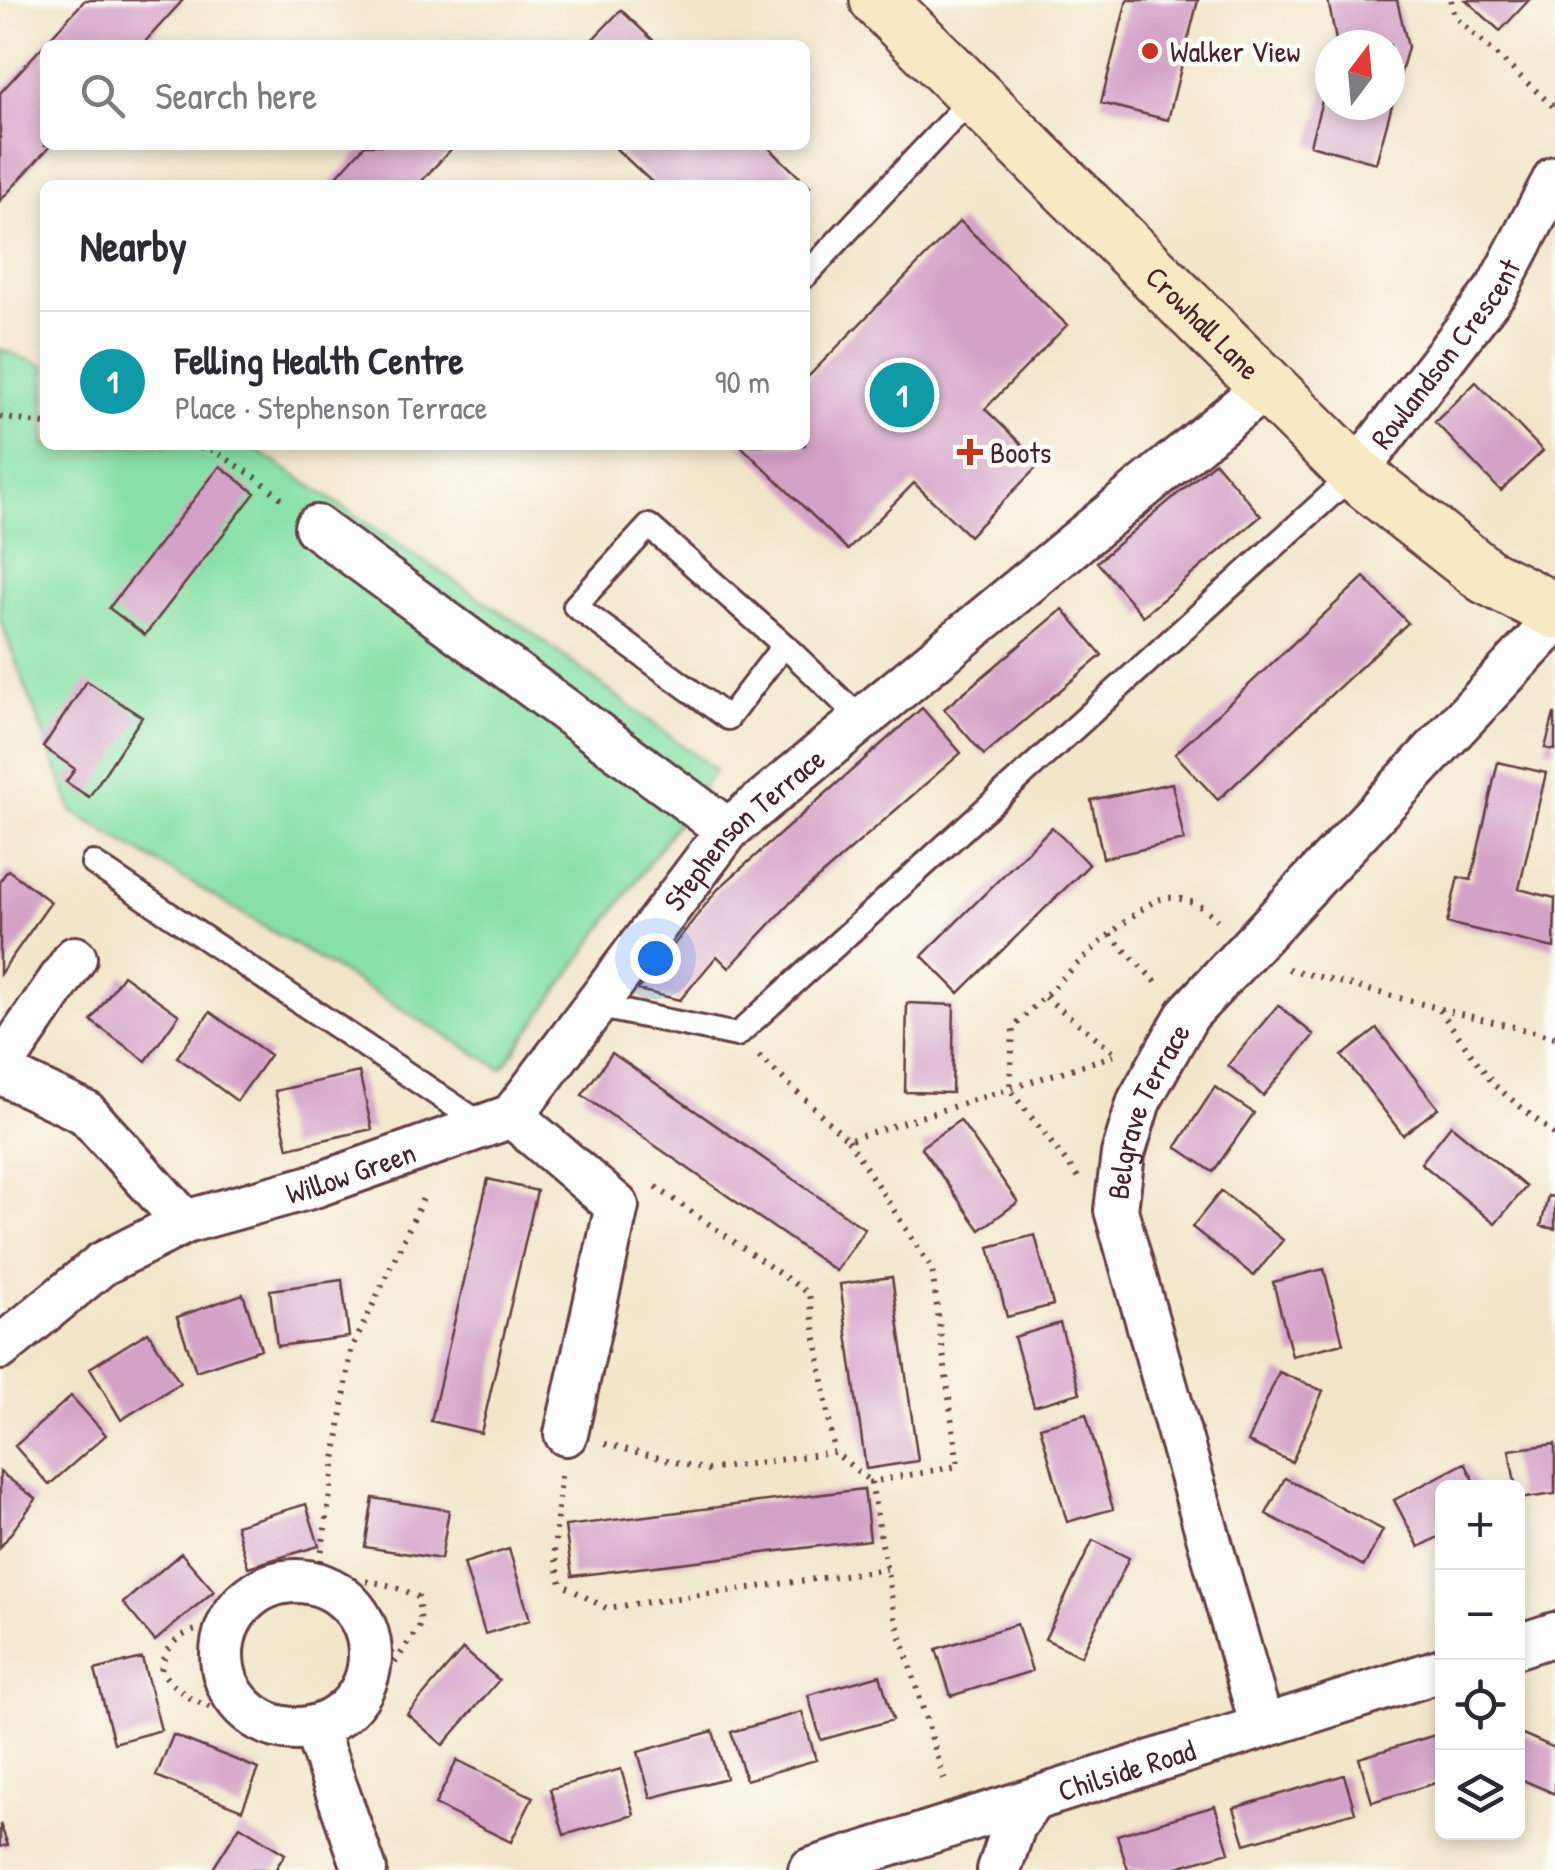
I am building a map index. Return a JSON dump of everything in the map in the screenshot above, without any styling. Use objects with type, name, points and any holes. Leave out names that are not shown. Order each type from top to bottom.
[{"type":"street","name":"Crowhall Lane","points":[[878,0],[1356,473],[1486,576],[1555,610]]},
{"type":"street","name":"Rowlandson Crescent","points":[[1356,473],[1497,289],[1555,178]]},
{"type":"street","name":"Stephenson Terrace","points":[[512,1116],[728,830],[1265,386]]},
{"type":"street","points":[[316,526],[728,830]]},
{"type":"street","name":"Belgrave Terrace","points":[[1262,1727],[1116,1210],[1123,1154],[1139,1101],[1188,1014],[1555,621]]},
{"type":"street","points":[[75,958],[0,1070],[86,1113],[185,1222]]},
{"type":"street","points":[[512,1116],[617,1206],[566,1434]]},
{"type":"street","name":"Willow Green","points":[[0,1348],[102,1264],[185,1222],[311,1187],[512,1116]]},
{"type":"street","points":[[292,1580],[318,1583],[352,1606],[364,1624],[370,1649],[368,1675],[357,1699],[339,1716],[315,1728],[280,1728],[256,1719],[230,1692],[221,1668],[226,1626],[240,1604],[266,1586],[292,1580]]},
{"type":"street","points":[[1525,1644],[1555,1634]]},
{"type":"street","name":"Chilside Road","points":[[816,1869],[1435,1672]]},
{"type":"street","points":[[315,1728],[365,1870]]},
{"type":"street","points":[[998,1870],[1014,1826],[1032,1800]]},
{"type":"lane","points":[[810,271],[974,94]]},
{"type":"lane","points":[[595,1006],[737,1035],[1356,473]]},
{"type":"lane","points":[[784,645],[728,718],[575,606],[649,526],[784,645],[862,720]]},
{"type":"lane","points":[[93,863],[472,1118],[512,1116]]},
{"type":"path","points":[[1451,0],[1454,16],[1555,108]]},
{"type":"path","points":[[0,417],[40,423]]},
{"type":"path","points":[[212,450],[257,478],[316,526]]},
{"type":"path","points":[[1110,935],[1188,1014]]},
{"type":"path","points":[[1045,997],[1149,1081]]},
{"type":"path","points":[[1438,1008],[1555,1037]]},
{"type":"path","points":[[737,1035],[848,1140],[932,1269],[958,1466],[871,1482]]},
{"type":"path","points":[[848,1140],[1116,1054]]},
{"type":"path","points":[[357,1699],[392,1667],[422,1624],[418,1597],[395,1585],[358,1579],[318,1583],[351,1351],[452,1137]]},
{"type":"path","points":[[617,1206],[652,1184],[809,1294],[834,1452],[871,1482],[895,1617],[957,1824]]},
{"type":"path","points":[[834,1452],[708,1470],[566,1434],[554,1552],[560,1584],[606,1608],[886,1569]]},
{"type":"path","points":[[226,1626],[192,1628],[164,1652],[161,1671],[179,1694],[256,1719]]},
{"type":"green space","points":[[0,349],[40,364],[40,450],[257,450],[531,632],[715,770],[502,1069],[73,812],[0,619]]},
{"type":"building","points":[[85,0],[183,0],[147,40],[48,40]]},
{"type":"building","name":"Walker View","points":[[1127,0],[1198,0],[1168,120],[1101,103]]},
{"type":"building","name":"Walker View","points":[[1328,0],[1397,0],[1404,30],[1334,30]]},
{"type":"building","points":[[1466,0],[1529,0],[1500,31]]},
{"type":"building","points":[[621,10],[653,40],[592,40]]},
{"type":"building","points":[[40,49],[40,150],[46,150],[0,201],[0,93]]},
{"type":"building","name":"Walker View","points":[[1317,120],[1388,120],[1376,163],[1310,145]]},
{"type":"building","points":[[360,150],[450,150],[423,180],[334,180]]},
{"type":"building","points":[[617,150],[771,150],[803,180],[650,180]]},
{"type":"building","points":[[960,221],[1067,325],[985,409],[1041,463],[969,536],[914,483],[848,550],[745,450],[810,450],[810,375]]},
{"type":"building","points":[[1476,382],[1543,451],[1501,491],[1435,422]]},
{"type":"building","points":[[1215,462],[1261,516],[1143,616],[1097,562]]},
{"type":"building","points":[[220,466],[255,493],[145,635],[109,608]]},
{"type":"building","points":[[1364,577],[1408,623],[1218,800],[1175,754]]},
{"type":"building","points":[[1063,609],[1102,655],[984,755],[944,709]]},
{"type":"building","points":[[87,681],[142,717],[89,797],[66,782],[75,769],[43,747]]},
{"type":"building","points":[[922,708],[961,753],[793,900],[729,968],[717,956],[680,1000],[638,990],[718,889]]},
{"type":"building","points":[[1555,714],[1555,750],[1545,748]]},
{"type":"building","points":[[1498,762],[1546,773],[1519,889],[1555,898],[1554,948],[1447,923],[1458,877],[1471,880]]},
{"type":"building","points":[[1172,783],[1184,840],[1103,858],[1091,800]]},
{"type":"building","points":[[1052,827],[1089,865],[959,993],[922,956]]},
{"type":"building","points":[[8,870],[51,902],[0,974],[0,881]]},
{"type":"building","points":[[123,975],[179,1015],[146,1061],[91,1021]]},
{"type":"building","points":[[907,1003],[954,1005],[952,1093],[905,1092]]},
{"type":"building","points":[[1278,1005],[1314,1035],[1263,1096],[1228,1065]]},
{"type":"building","points":[[210,1012],[270,1055],[237,1101],[177,1057]]},
{"type":"building","points":[[1377,1029],[1438,1108],[1403,1135],[1342,1056]]},
{"type":"building","points":[[612,1053],[865,1229],[836,1271],[582,1095]]},
{"type":"building","points":[[359,1072],[372,1129],[288,1148],[275,1091]]},
{"type":"building","points":[[1215,1087],[1254,1113],[1213,1172],[1176,1147]]},
{"type":"building","points":[[960,1120],[1018,1202],[980,1230],[921,1147]]},
{"type":"building","points":[[1451,1125],[1526,1187],[1495,1224],[1421,1163]]},
{"type":"building","points":[[488,1179],[537,1191],[481,1433],[431,1421]]},
{"type":"building","points":[[1221,1191],[1283,1240],[1254,1276],[1192,1227]]},
{"type":"building","points":[[1548,1196],[1555,1197],[1555,1229],[1541,1226]]},
{"type":"building","points":[[1035,1235],[1053,1305],[1007,1317],[989,1247]]},
{"type":"building","points":[[1324,1269],[1343,1343],[1292,1356],[1273,1282]]},
{"type":"building","points":[[892,1277],[918,1461],[866,1469],[840,1284]]},
{"type":"building","points":[[342,1280],[349,1337],[277,1346],[270,1290]]},
{"type":"building","points":[[243,1294],[261,1349],[196,1371],[177,1317]]},
{"type":"building","points":[[1060,1323],[1080,1393],[1034,1406],[1014,1337]]},
{"type":"building","points":[[148,1332],[180,1383],[121,1420],[90,1368]]},
{"type":"building","points":[[1279,1372],[1323,1391],[1292,1462],[1248,1442]]},
{"type":"building","points":[[71,1396],[106,1435],[49,1485],[15,1446]]},
{"type":"building","points":[[1086,1414],[1113,1509],[1067,1522],[1040,1427]]},
{"type":"building","points":[[1555,1444],[1555,1494],[1525,1498],[1525,1480],[1515,1480],[1509,1450]]},
{"type":"building","points":[[1465,1463],[1474,1480],[1435,1480],[1435,1539],[1419,1547],[1394,1500]]},
{"type":"building","points":[[0,1472],[36,1499],[0,1548]]},
{"type":"building","points":[[1285,1478],[1383,1530],[1364,1566],[1266,1514]]},
{"type":"building","points":[[864,1489],[870,1540],[572,1576],[565,1526]]},
{"type":"building","points":[[373,1498],[449,1510],[441,1559],[365,1547]]},
{"type":"building","points":[[306,1504],[319,1546],[248,1567],[236,1525]]},
{"type":"building","points":[[1093,1540],[1129,1558],[1081,1656],[1045,1639]]},
{"type":"building","points":[[509,1549],[530,1620],[485,1634],[464,1563]]},
{"type":"building","points":[[181,1553],[214,1591],[155,1641],[123,1603]]},
{"type":"building","points":[[1017,1624],[1032,1671],[951,1696],[936,1649]]},
{"type":"building","points":[[463,1649],[499,1680],[443,1745],[407,1714]]},
{"type":"building","points":[[142,1658],[161,1730],[114,1743],[95,1670]]},
{"type":"building","points":[[880,1675],[893,1720],[821,1740],[808,1695]]},
{"type":"building","points":[[802,1712],[816,1760],[746,1780],[731,1732]]},
{"type":"building","points":[[713,1731],[726,1778],[651,1798],[638,1752]]},
{"type":"building","points":[[173,1735],[259,1769],[242,1810],[156,1776]]},
{"type":"building","points":[[1435,1735],[1435,1783],[1372,1802],[1359,1758]]},
{"type":"building","points":[[1525,1735],[1555,1748],[1555,1794],[1525,1781]]},
{"type":"building","points":[[457,1760],[533,1797],[511,1842],[435,1805]]},
{"type":"building","points":[[621,1769],[634,1815],[564,1835],[550,1789]]},
{"type":"building","points":[[1344,1775],[1355,1812],[1245,1844],[1234,1808]]},
{"type":"building","points":[[1215,1806],[1229,1852],[1167,1870],[1128,1870],[1117,1835]]},
{"type":"building","points":[[0,1824],[8,1845],[0,1847]]},
{"type":"building","points":[[240,1826],[285,1854],[275,1870],[212,1870]]},
{"type":"place","name":"Walker View","points":[[1150,51]]},
{"type":"place","name":"Felling Health Centre","points":[[902,395]]},
{"type":"place","name":"Boots","points":[[970,452]]}]
